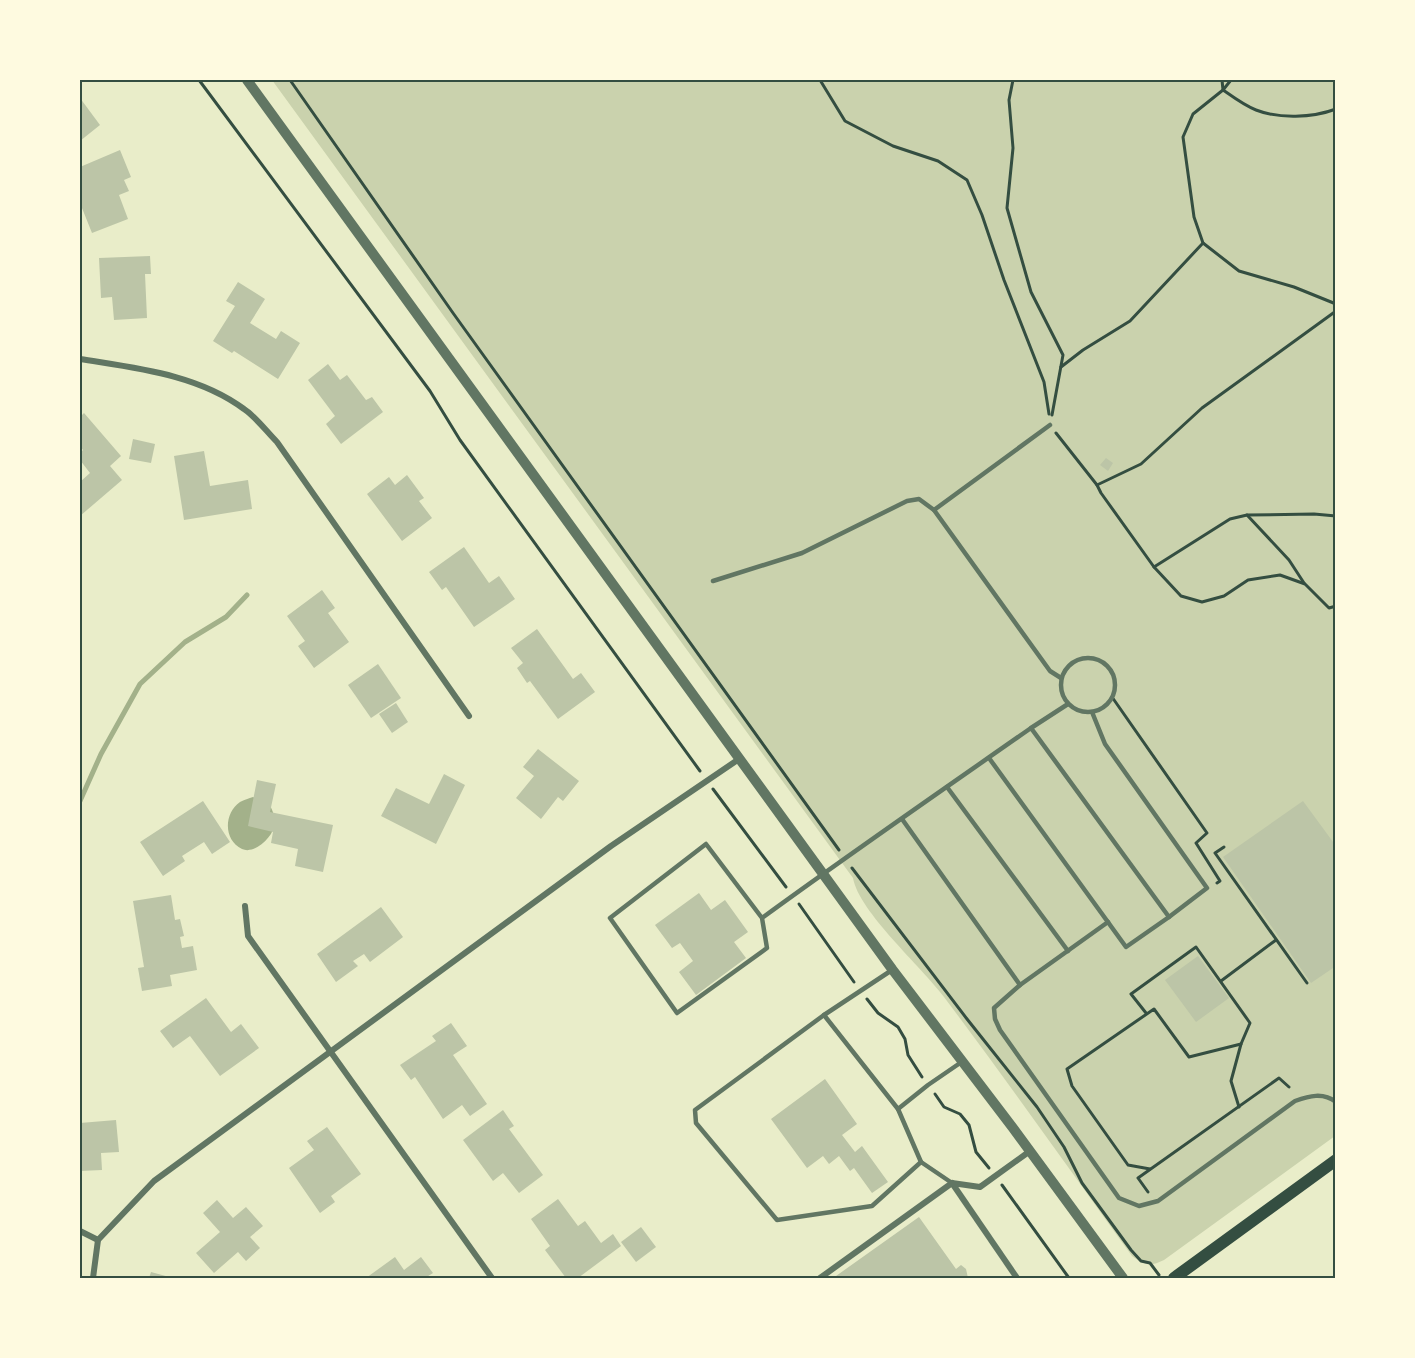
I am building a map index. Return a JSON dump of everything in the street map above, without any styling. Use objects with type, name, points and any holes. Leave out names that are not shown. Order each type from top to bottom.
[{"type":"main road","points":[[1174,1278],[1335,1160]]},
{"type":"street","points":[[247,80],[892,969],[1030,1151],[1122,1278]]},
{"type":"street","points":[[80,359],[151,371],[208,388],[245,409],[277,442],[469,716]]},
{"type":"street","points":[[93,1278],[98,1240],[154,1181],[610,846],[739,759]]},
{"type":"street","points":[[245,906],[248,936],[492,1278]]},
{"type":"street","points":[[820,1278],[952,1184],[980,1187],[1030,1151]]},
{"type":"street","points":[[952,1184],[1017,1278]]},
{"type":"street","points":[[80,1231],[98,1240]]},
{"type":"lane","points":[[934,510],[1050,425]]},
{"type":"lane","points":[[713,581],[802,554],[907,501],[920,499],[934,510],[1050,671],[1061,678]]},
{"type":"lane","points":[[1080,659],[1098,660],[1111,672],[1114,680],[1112,697],[1107,704],[1092,712],[1075,709],[1062,696],[1061,678],[1072,663],[1080,659]]},
{"type":"lane","points":[[762,918],[1068,704]]},
{"type":"lane","points":[[989,758],[1126,947],[1207,888],[1105,744],[1092,712]]},
{"type":"lane","points":[[1031,728],[1169,917]]},
{"type":"lane","points":[[947,787],[1068,951]]},
{"type":"lane","points":[[902,819],[1020,985]]},
{"type":"lane","points":[[706,844],[762,918],[767,948],[677,1013],[610,918],[706,844]]},
{"type":"lane","points":[[1108,922],[1020,985],[994,1008],[994,1019],[999,1030],[1119,1198],[1139,1206],[1158,1201],[1295,1101],[1313,1095],[1333,1099],[1335,1102]]},
{"type":"lane","points":[[892,969],[824,1015],[695,1110],[696,1123],[777,1220],[872,1206],[921,1162]]},
{"type":"lane","points":[[824,1015],[898,1110],[921,1162],[952,1184]]},
{"type":"lane","points":[[898,1110],[928,1085],[963,1061]]},
{"type":"path","points":[[199,80],[430,391],[460,440],[861,992],[878,1013],[898,1027],[905,1039],[908,1054],[928,1085],[944,1107],[960,1114],[969,1125],[976,1152],[1069,1278]]},
{"type":"path","points":[[290,80],[453,313],[845,859],[967,1019],[1038,1107],[1064,1147],[1082,1183],[1131,1250],[1141,1260],[1150,1263],[1162,1278]]},
{"type":"path","points":[[820,80],[845,121],[893,146],[938,161],[967,180],[982,214],[1004,280],[1044,382],[1050,425],[1097,485],[1154,567],[1181,596],[1202,602],[1224,596],[1248,580],[1280,575],[1305,584]]},
{"type":"path","points":[[1013,80],[1009,100],[1013,148],[1007,208],[1031,292],[1063,355],[1050,425]]},
{"type":"path","points":[[1222,80],[1223,90]]},
{"type":"path","points":[[1231,80],[1223,90],[1193,114],[1183,137],[1194,217],[1203,243],[1239,271],[1294,287],[1335,304]]},
{"type":"path","points":[[1223,90],[1255,110],[1288,117],[1335,109]]},
{"type":"path","points":[[1061,367],[1083,350],[1130,321],[1203,243]]},
{"type":"path","points":[[1097,485],[1141,464],[1202,408],[1335,311]]},
{"type":"path","points":[[1154,567],[1230,519],[1247,515],[1314,513],[1335,516]]},
{"type":"path","points":[[1247,515],[1289,560],[1305,584],[1329,608],[1335,606]]},
{"type":"path","points":[[1112,697],[1207,833],[1196,843],[1221,881],[1207,888]]},
{"type":"path","points":[[1224,847],[1215,853],[1307,983]]},
{"type":"path","points":[[1221,981],[1279,941]]},
{"type":"path","points":[[1146,1013],[1131,994],[1196,947],[1250,1023],[1231,1081],[1239,1107]]},
{"type":"path","points":[[1150,1169],[1128,1165],[1072,1086],[1068,1069],[1154,1009],[1189,1057],[1242,1044]]},
{"type":"path","points":[[1148,1192],[1138,1178],[1150,1169],[1279,1078],[1289,1087]]},
{"type":"shaded area","points":[[272,80],[1335,80],[1335,1136],[1164,1260],[1148,1264],[1132,1256],[944,997],[867,907],[853,878]]},
{"type":"shaded area","points":[[253,797],[270,805],[275,823],[268,839],[258,847],[247,850],[236,845],[231,839],[228,826],[235,807],[240,802]]},
{"type":"building","points":[[80,98],[100,125],[80,141]]},
{"type":"building","points":[[120,150],[131,177],[124,180],[129,191],[119,195],[128,219],[92,233],[80,203],[80,167]]},
{"type":"building","points":[[150,256],[151,274],[145,274],[147,318],[114,320],[112,297],[101,298],[99,258]]},
{"type":"building","points":[[238,282],[265,299],[250,323],[276,339],[281,331],[300,343],[278,379],[234,351],[232,353],[213,341],[235,306],[226,301]]},
{"type":"building","points":[[328,364],[340,380],[347,375],[366,400],[372,397],[383,412],[341,444],[326,424],[335,416],[308,380]]},
{"type":"building","points":[[84,413],[121,456],[110,466],[122,480],[80,516],[80,482],[90,473],[80,460],[80,453],[83,450],[80,446],[80,417]]},
{"type":"building","points":[[133,439],[155,444],[151,463],[129,459]]},
{"type":"building","points":[[204,451],[210,486],[248,480],[252,509],[184,520],[174,456]]},
{"type":"building","points":[[1106,458],[1113,463],[1108,471],[1100,465]]},
{"type":"building","points":[[407,475],[424,498],[419,501],[432,518],[402,541],[367,494],[389,477],[395,485]]},
{"type":"building","points":[[464,547],[489,583],[499,576],[515,599],[474,627],[446,587],[442,590],[429,572]]},
{"type":"building","points":[[322,590],[335,608],[328,613],[349,642],[314,668],[298,646],[305,641],[287,616]]},
{"type":"building","points":[[537,629],[573,679],[581,673],[595,692],[558,719],[530,681],[527,683],[517,668],[523,663],[511,648]]},
{"type":"building","points":[[378,664],[401,698],[371,718],[348,685]]},
{"type":"building","points":[[396,703],[408,722],[392,733],[379,714]]},
{"type":"building","points":[[538,749],[579,781],[563,801],[558,797],[541,819],[516,798],[534,776],[523,767]]},
{"type":"building","points":[[444,774],[465,785],[436,844],[381,816],[396,788],[429,804]]},
{"type":"building","points":[[257,780],[276,784],[270,812],[333,825],[323,872],[295,866],[298,849],[271,843],[273,832],[248,826]]},
{"type":"building","points":[[203,801],[230,842],[212,854],[204,842],[182,856],[185,861],[163,876],[140,842]]},
{"type":"building","points":[[1303,801],[1336,846],[1336,966],[1311,983],[1223,857]]},
{"type":"building","points":[[699,893],[711,910],[725,900],[748,932],[734,942],[746,958],[696,995],[679,972],[693,961],[680,943],[672,948],[655,925]]},
{"type":"building","points":[[171,895],[175,920],[180,919],[184,936],[180,937],[182,948],[193,946],[197,970],[170,975],[172,986],[142,991],[138,968],[144,967],[133,901]]},
{"type":"building","points":[[381,907],[403,937],[370,962],[364,954],[353,961],[358,966],[336,982],[317,954]]},
{"type":"building","points":[[1198,956],[1229,998],[1196,1022],[1165,980]]},
{"type":"building","points":[[206,998],[231,1032],[241,1024],[259,1048],[220,1076],[190,1036],[173,1048],[160,1031]]},
{"type":"building","points":[[451,1023],[467,1046],[453,1055],[487,1104],[470,1116],[462,1105],[443,1119],[415,1077],[411,1080],[400,1065],[436,1041],[432,1036]]},
{"type":"building","points":[[825,1079],[857,1124],[842,1135],[855,1152],[862,1146],[888,1182],[872,1193],[854,1168],[850,1171],[839,1156],[829,1164],[823,1156],[807,1168],[771,1119]]},
{"type":"building","points":[[503,1110],[514,1126],[509,1129],[543,1175],[519,1193],[503,1173],[493,1181],[463,1140]]},
{"type":"building","points":[[116,1120],[119,1152],[101,1153],[102,1170],[80,1171],[80,1123]]},
{"type":"building","points":[[327,1127],[361,1174],[331,1196],[335,1202],[320,1213],[289,1168],[314,1150],[307,1141]]},
{"type":"building","points":[[558,1199],[578,1226],[585,1221],[601,1243],[613,1234],[621,1246],[578,1278],[566,1278],[545,1250],[550,1246],[531,1219]]},
{"type":"building","points":[[217,1200],[233,1218],[246,1207],[263,1226],[250,1237],[260,1248],[246,1261],[238,1252],[214,1273],[196,1253],[220,1232],[203,1213]]},
{"type":"building","points":[[919,1217],[956,1269],[961,1265],[966,1269],[968,1278],[835,1278],[836,1276]]},
{"type":"building","points":[[641,1227],[656,1247],[636,1262],[621,1242]]},
{"type":"building","points":[[395,1257],[404,1270],[421,1257],[433,1273],[425,1278],[366,1278]]},
{"type":"building","points":[[151,1272],[173,1278],[149,1278]]},
{"type":"waterway","points":[[80,801],[101,754],[140,684],[185,642],[226,617],[247,595]]}]
